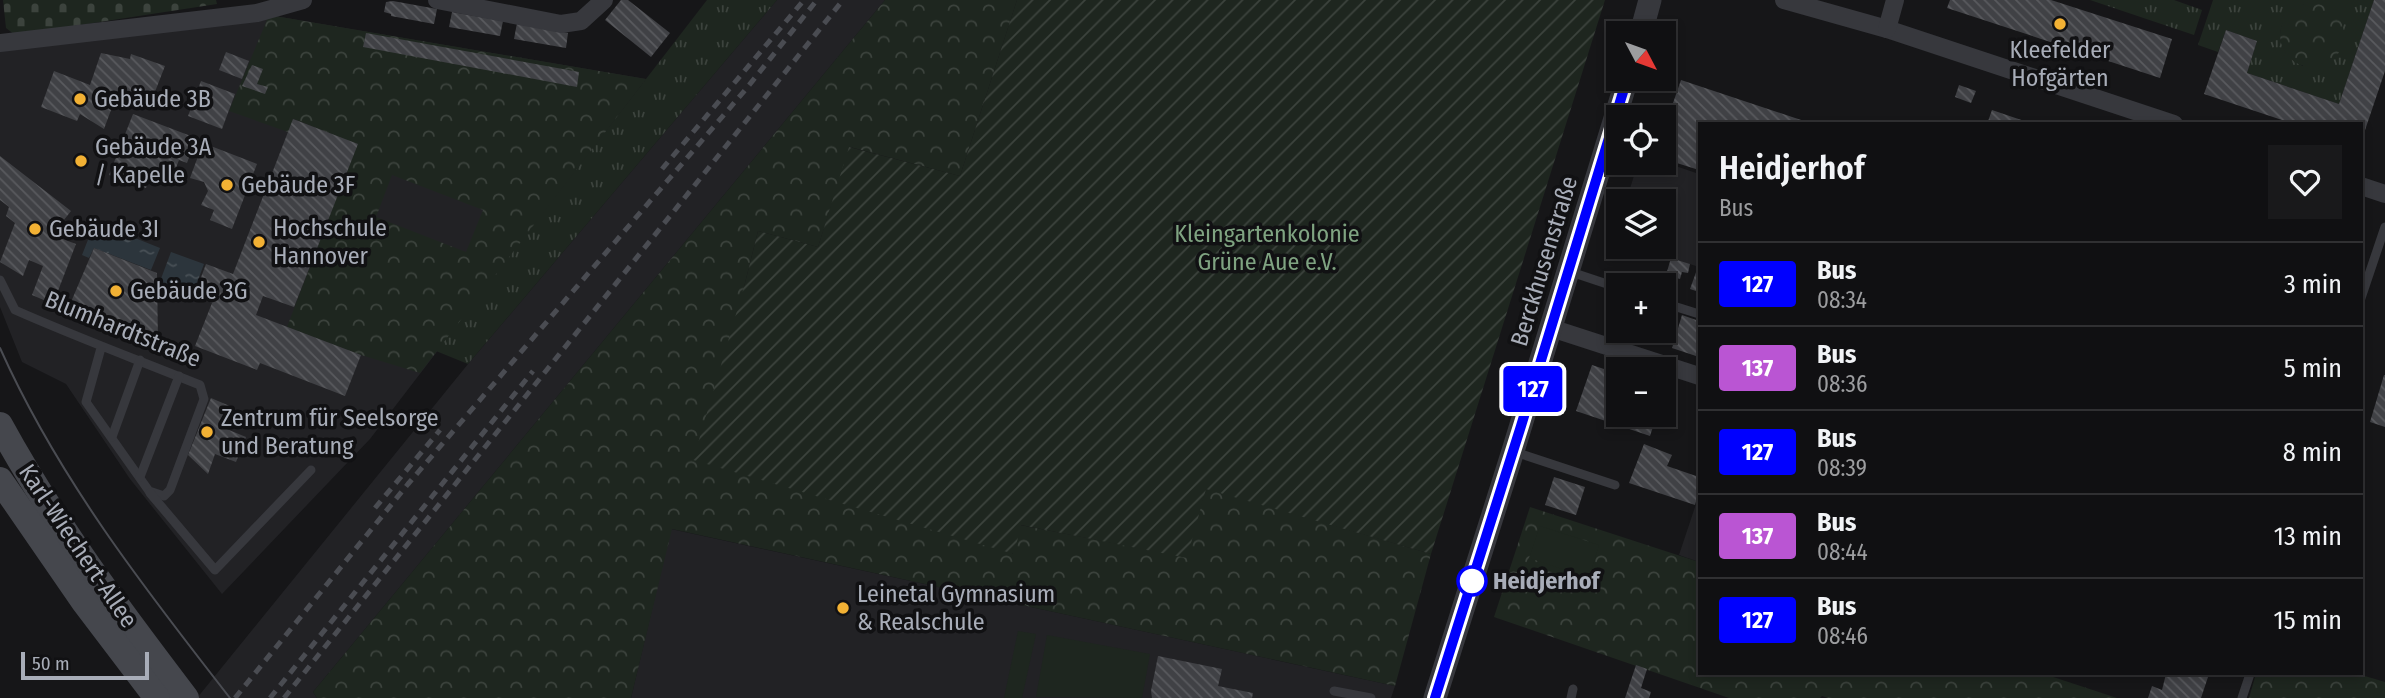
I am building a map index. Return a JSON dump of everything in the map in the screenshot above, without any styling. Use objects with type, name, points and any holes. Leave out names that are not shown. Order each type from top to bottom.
[{"type":"main road","name":"Karl-Wiechert-Allee","points":[[0,425],[102,587],[155,682]]},
{"type":"main road","name":"Karl-Wiechert-Allee","points":[[0,480],[84,602],[155,682],[186,698]]},
{"type":"street","points":[[437,0],[506,6],[561,24],[573,24],[588,17],[604,0]]},
{"type":"street","points":[[1644,21],[1650,0]]},
{"type":"street","points":[[1784,0],[1887,29],[2168,122]]},
{"type":"street","points":[[1887,29],[1895,0]]},
{"type":"street","points":[[0,43],[257,13],[298,1]]},
{"type":"street","name":"Berckhusenstraße","points":[[1435,698],[1623,91]]},
{"type":"street","points":[[2363,187],[2385,194]]},
{"type":"street","points":[[1551,328],[1698,376]]},
{"type":"lane","points":[[2363,292],[2385,227]]},
{"type":"lane","points":[[1569,271],[1606,284]]},
{"type":"lane","name":"Blumhardtstraße","points":[[0,280],[15,310],[101,348],[140,360],[200,385],[204,391],[204,399],[170,491],[164,496],[149,491]]},
{"type":"lane","points":[[1676,307],[1698,314]]},
{"type":"lane","points":[[101,348],[86,402],[149,491],[215,570],[311,470]]},
{"type":"lane","points":[[112,437],[140,360]]},
{"type":"lane","points":[[140,477],[178,376]]},
{"type":"lane","points":[[1513,451],[1615,485]]},
{"type":"lane","points":[[2242,698],[2250,675]]},
{"type":"lane","points":[[1334,691],[1371,698]]},
{"type":"shaded area","points":[[777,0],[885,0],[313,692],[317,698],[197,698],[468,364]]},
{"type":"shaded area","name":"Hochschule Hannover","points":[[257,13],[646,79],[370,439],[222,594],[130,479],[66,384],[22,362],[0,307],[0,43]]},
{"type":"shaded area","points":[[1676,166],[1698,174],[1698,267],[1674,259],[1676,189],[1630,189],[1634,175],[1676,175]]},
{"type":"shaded area","points":[[1698,498],[1698,562],[1679,555]]},
{"type":"shaded area","name":"Leinetal Gymnasium & Realschule","points":[[671,529],[1395,686],[1391,698],[631,698]]},
{"type":"green space","points":[[3,0],[216,0],[217,4],[15,35],[6,28]]},
{"type":"green space","points":[[707,0],[777,0],[468,364],[436,351]]},
{"type":"green space","points":[[885,0],[1017,0],[960,176],[850,147],[818,247],[758,231],[744,287],[1013,554],[1020,525],[1186,557],[1206,488],[1431,554],[1395,686],[672,529],[631,698],[317,698],[313,692]]},
{"type":"green space","name":"Kleingartenkolonie Grüne Aue e.V.","points":[[1017,0],[1605,0],[1431,554],[1206,489],[1187,558],[1021,525],[1014,554],[693,460],[758,231],[818,247],[849,147],[960,176]]},
{"type":"green space","points":[[2090,0],[2174,0],[2202,10],[2194,35]]},
{"type":"green space","points":[[2213,0],[2374,0],[2339,104],[2247,73],[2257,41],[2226,30],[2218,52],[2198,45]],"holes":[[[2305,4],[2303,66],[2286,52],[2280,34],[2287,17]]]},
{"type":"green space","points":[[2312,3],[2324,5],[2335,12],[2342,23],[2342,47],[2335,58],[2324,65],[2312,67],[2300,65],[2289,58],[2282,47],[2280,35],[2282,23],[2289,12],[2300,5]]},
{"type":"green space","points":[[269,15],[646,79],[420,373],[361,355],[287,327],[357,144],[294,119],[288,132],[229,111]],"holes":[[[392,175],[483,210],[466,252],[376,217]]]},
{"type":"green space","points":[[1530,507],[1698,562],[1698,675],[2047,675],[2117,698],[1729,698],[1494,617]]},
{"type":"green space","points":[[1540,526],[1599,545],[1589,578],[1529,558]]},
{"type":"green space","points":[[1018,631],[1036,634],[1022,698],[1004,698]]},
{"type":"green space","points":[[1047,635],[1150,654],[1142,698],[1036,697]]},
{"type":"green space","points":[[2256,675],[2361,675],[2385,682],[2385,698],[2249,698]]},
{"type":"water","points":[[95,222],[160,248],[151,270],[94,248],[89,258],[82,255]]},
{"type":"water","points":[[171,252],[204,264],[192,296],[159,284]]},
{"type":"building","points":[[621,0],[628,0],[670,33],[651,57],[605,20]]},
{"type":"building","name":"Kleefelder Hofgärten","points":[[1950,0],[2051,0],[2172,39],[2160,78],[1947,8]]},
{"type":"building","points":[[2374,0],[2385,0],[2385,71],[2363,136],[2363,122],[2288,122],[2204,94],[2226,30],[2257,41],[2247,73],[2339,104]]},
{"type":"building","points":[[386,2],[437,9],[434,24],[391,16],[384,12]]},
{"type":"building","points":[[452,12],[503,21],[500,36],[449,27]]},
{"type":"building","points":[[517,23],[568,33],[566,48],[514,39]]},
{"type":"building","points":[[366,33],[579,72],[577,87],[363,47]]},
{"type":"building","points":[[226,52],[249,61],[242,79],[219,70]]},
{"type":"building","name":"Gebäude 3B","points":[[101,53],[130,59],[131,54],[165,66],[151,102],[118,91],[104,129],[80,114],[77,121],[41,107],[54,71],[90,85]]},
{"type":"building","points":[[252,65],[263,69],[257,84],[268,87],[265,94],[242,86]]},
{"type":"building","points":[[1681,80],[1807,122],[1698,122],[1698,170],[1676,163],[1676,105],[1672,105]]},
{"type":"building","points":[[201,81],[235,94],[222,129],[188,116]]},
{"type":"building","points":[[1959,85],[1976,91],[1971,103],[1955,97]]},
{"type":"building","points":[[1992,110],[2027,122],[1988,122]]},
{"type":"building","points":[[133,114],[196,138],[187,163],[179,160],[174,173],[161,167],[152,170],[146,188],[109,175]]},
{"type":"building","points":[[293,119],[358,144],[294,307],[263,296],[256,315],[361,355],[345,396],[260,363],[257,370],[195,346],[212,303],[194,296],[206,264],[233,274]]},
{"type":"building","name":"Gebäude 3F","points":[[203,143],[257,164],[232,229],[210,220],[214,210],[201,205],[208,191],[204,182],[190,178]]},
{"type":"building","name":"Gebäude 3I","points":[[0,156],[71,211],[52,235],[76,244],[53,304],[32,295],[43,266],[29,260],[23,276],[0,262],[15,223],[6,216],[9,207],[0,200]]},
{"type":"building","name":"Gebäude 3G","points":[[94,248],[157,273],[158,343],[68,309]]},
{"type":"building","points":[[1671,259],[1690,264],[1688,273],[1682,272],[1680,279],[1676,278],[1676,273],[1667,273]]},
{"type":"building","points":[[1698,267],[1698,292],[1690,289]]},
{"type":"building","points":[[1682,315],[1698,321],[1698,357],[1672,348],[1676,343]]},
{"type":"building","points":[[1592,365],[1606,370],[1606,421],[1576,411]]},
{"type":"building","points":[[2385,375],[2385,427],[2370,422]]},
{"type":"building","points":[[211,398],[232,407],[224,428],[246,437],[236,462],[215,454],[208,474],[188,455]]},
{"type":"building","points":[[1623,427],[1653,427],[1650,436]]},
{"type":"building","points":[[1644,444],[1672,455],[1667,466],[1698,477],[1698,494],[1695,505],[1629,483]]},
{"type":"building","points":[[1554,477],[1585,487],[1576,515],[1545,505]]},
{"type":"building","points":[[1158,656],[1222,669],[1218,686],[1253,693],[1252,698],[1152,698]]},
{"type":"building","points":[[1636,665],[1647,669],[1641,688],[1651,692],[1649,698],[1625,698]]},
{"type":"building","points":[[2166,675],[2209,675],[2201,698],[2148,698],[2152,686],[2162,690]]},
{"type":"tram line","points":[[0,348],[23,395],[75,486],[134,573],[230,698]]},
{"type":"railway","points":[[662,169],[804,0]]},
{"type":"railway","points":[[235,698],[408,484],[746,89],[817,0]]},
{"type":"railway","points":[[284,698],[843,0]]},
{"type":"railway","points":[[270,698],[533,371]]},
{"type":"railway","points":[[375,508],[440,430]]},
{"type":"bus line","name":"127","points":[[1435,698],[1623,91]]},
{"type":"place","name":"Kleefelder Hofgärten","points":[[2060,24]]},
{"type":"place","name":"Gebäude 3B","points":[[80,99]]},
{"type":"place","name":"Gebäude 3A / Kapelle","points":[[81,161]]},
{"type":"place","name":"Gebäude 3F","points":[[227,185]]},
{"type":"place","name":"Gebäude 3I","points":[[35,229]]},
{"type":"place","name":"Hochschule Hannover","points":[[259,242]]},
{"type":"place","name":"Gebäude 3G","points":[[116,291]]},
{"type":"place","name":"Zentrum für Seelsorge und Beratung","points":[[207,432]]},
{"type":"place","name":"Heidjerhof","points":[[1472,581]]},
{"type":"place","name":"Leinetal Gymnasium & Realschule","points":[[843,608]]}]
